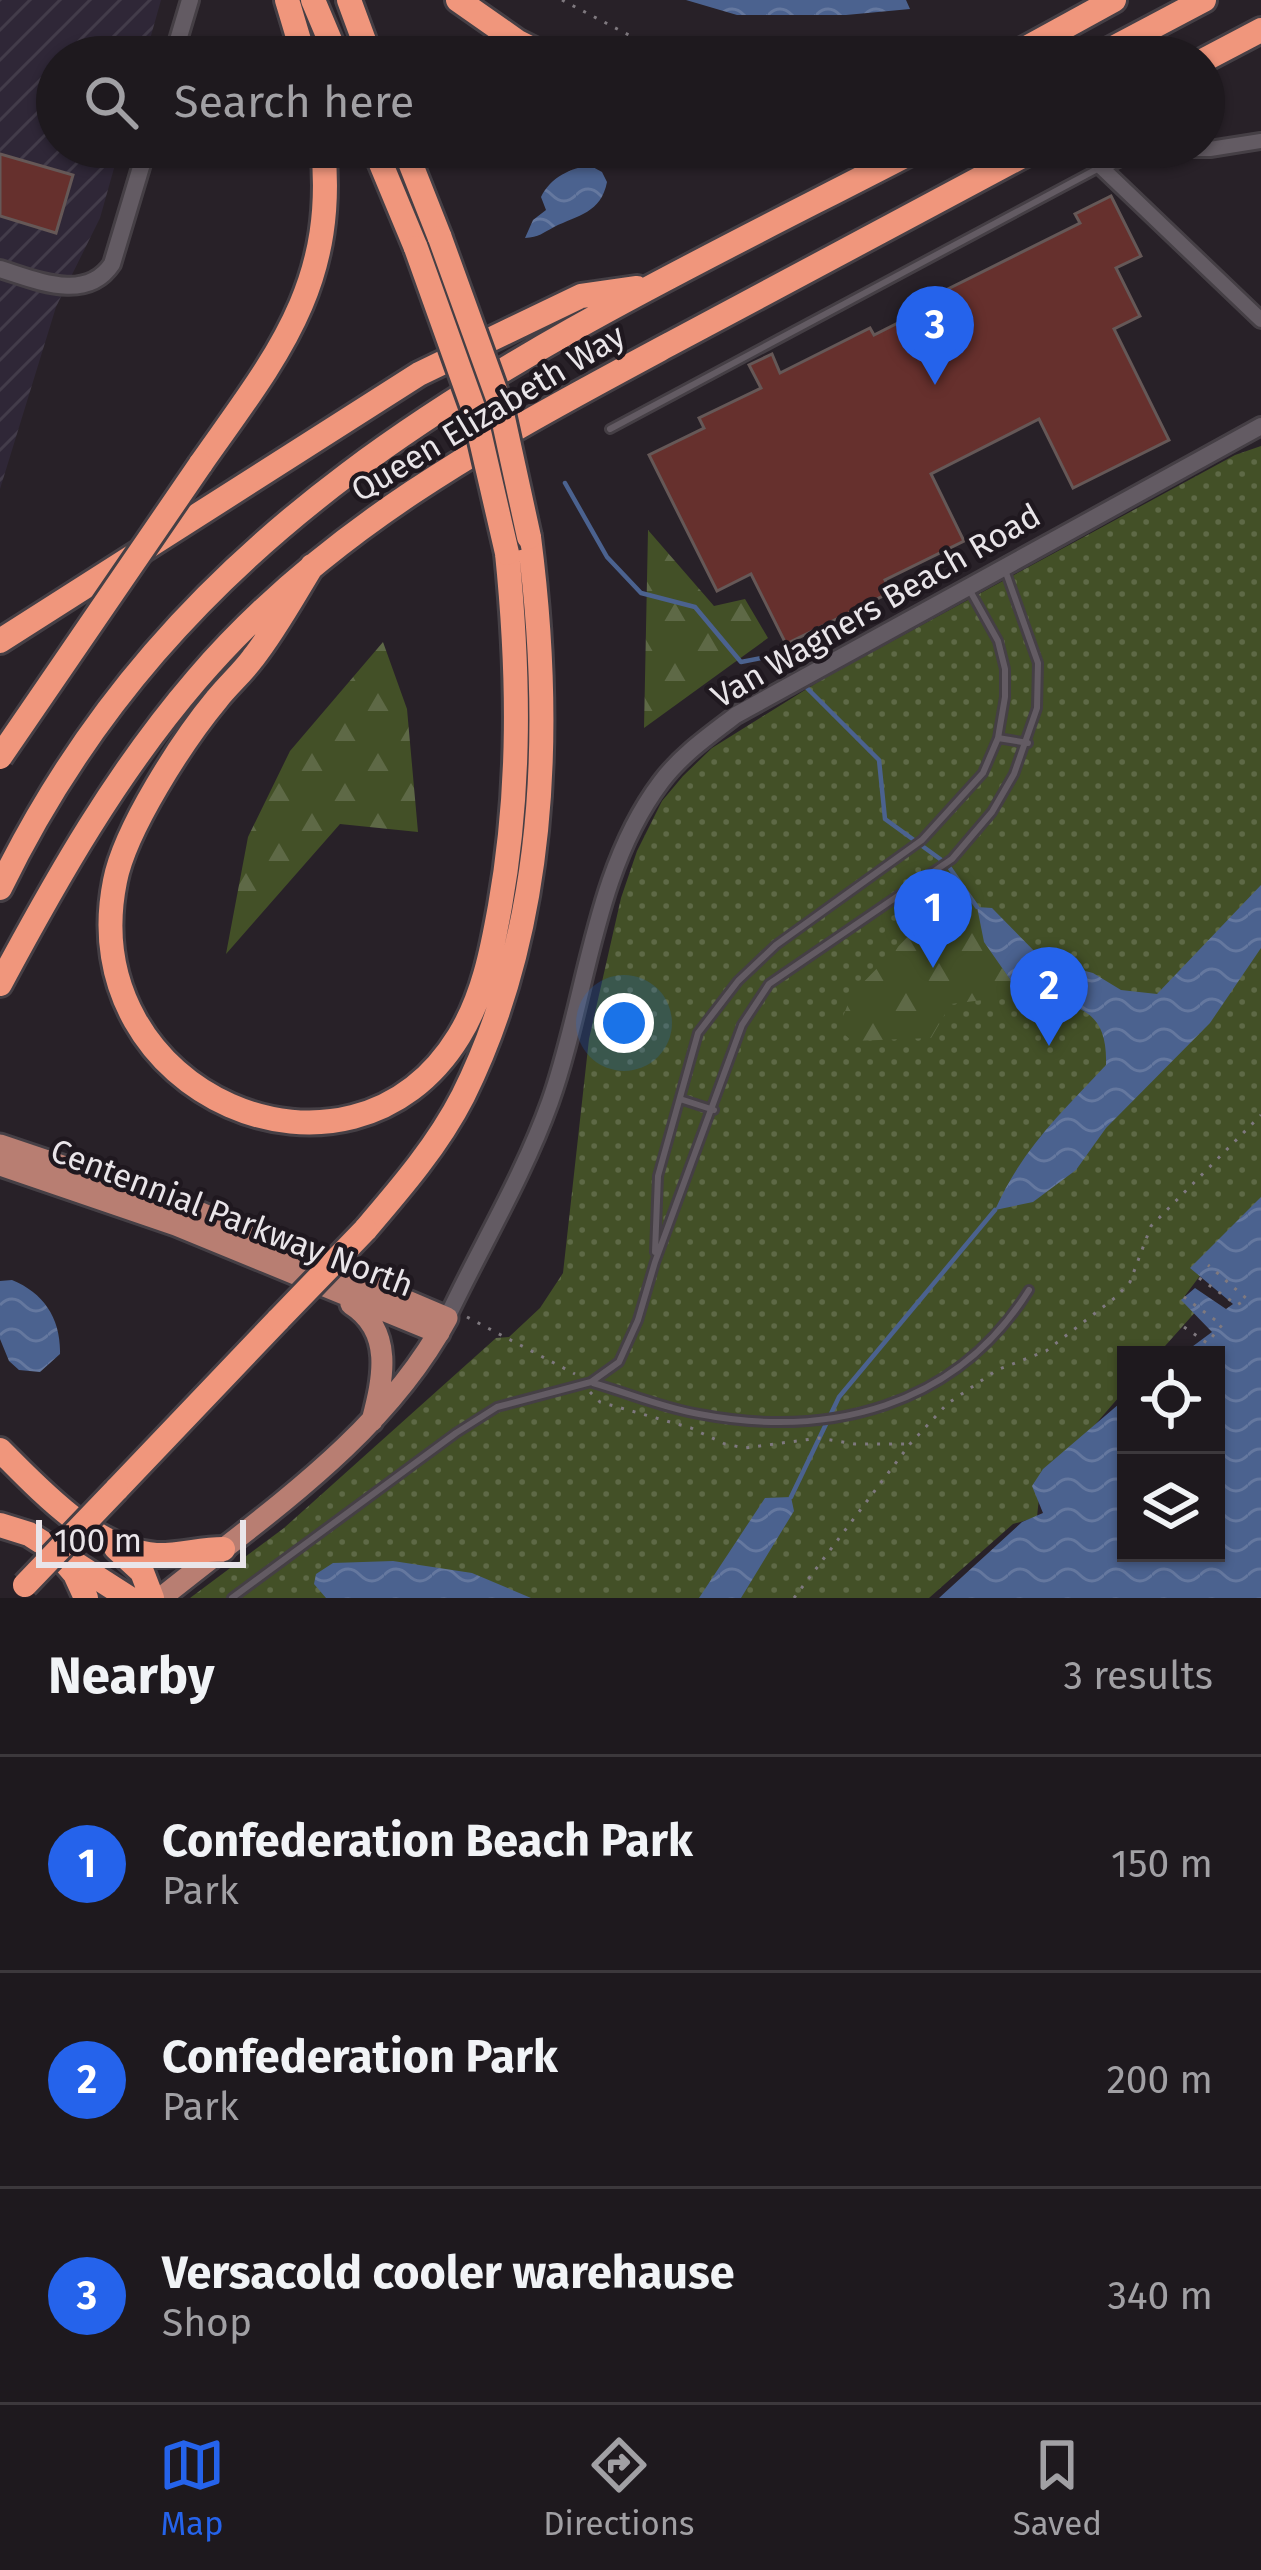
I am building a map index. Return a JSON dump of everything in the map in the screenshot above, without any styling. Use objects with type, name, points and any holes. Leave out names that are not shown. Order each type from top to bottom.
[{"type":"highway","points":[[287,0],[298,36]]},
{"type":"highway","points":[[313,0],[328,36]]},
{"type":"highway","points":[[349,0],[362,36]]},
{"type":"highway","points":[[458,0],[512,36]]},
{"type":"highway","points":[[1048,36],[1114,0]]},
{"type":"highway","points":[[1136,36],[1204,0]]},
{"type":"highway","points":[[1225,49],[1261,30]]},
{"type":"highway","points":[[0,757],[299,317],[324,219],[323,168]]},
{"type":"highway","points":[[19,1592],[406,1182],[461,1099],[484,1049],[518,935],[532,863],[543,718],[529,537],[500,404],[428,243],[386,168]]},
{"type":"highway","points":[[312,566],[253,658],[181,750],[132,835],[116,875],[110,938],[114,971],[136,1026],[180,1077],[239,1110],[270,1119],[305,1121],[368,1110],[420,1081],[457,1039],[482,985],[509,856],[518,689],[507,553],[409,168]]},
{"type":"highway","name":"Queen Elizabeth Way","points":[[0,888],[31,824],[85,738],[149,657],[288,518],[374,452],[552,340],[882,168]]},
{"type":"highway","name":"Queen Elizabeth Way","points":[[0,984],[67,859],[137,754],[199,677],[312,566],[378,513],[450,466],[1000,168]]},
{"type":"highway","points":[[0,640],[419,374],[581,296],[658,284]]},
{"type":"highway","points":[[0,1450],[38,1488],[142,1572],[157,1598]]},
{"type":"highway","points":[[0,1525],[28,1534],[129,1598]]},
{"type":"highway","points":[[107,1541],[157,1555],[223,1549]]},
{"type":"highway","points":[[58,1554],[75,1574],[86,1598]]},
{"type":"main road","name":"Centennial Parkway North","points":[[0,1145],[332,1289],[443,1325]]},
{"type":"main road","name":"Centennial Parkway North","points":[[0,1165],[83,1182],[215,1219],[443,1325]]},
{"type":"main road","points":[[332,1289],[376,1327],[383,1359],[371,1423]]},
{"type":"main road","points":[[157,1598],[223,1549],[371,1423],[421,1364],[443,1325]]},
{"type":"street","points":[[179,36],[190,0]]},
{"type":"street","points":[[1225,147],[1261,141]]},
{"type":"street","points":[[0,269],[58,287],[104,277],[141,168]]},
{"type":"street","points":[[1102,168],[1261,320]]},
{"type":"street","name":"Van Wagners Beach Road","points":[[443,1325],[547,1109],[628,836],[661,782],[693,748],[736,715],[1261,426]]},
{"type":"lane","points":[[610,429],[1099,168]]},
{"type":"lane","points":[[232,1598],[497,1407],[591,1382],[619,1361],[638,1320],[742,1025],[769,984],[952,859],[992,812],[1028,743],[1037,708],[1038,663],[1004,566]]},
{"type":"lane","points":[[655,1262],[658,1176],[698,1033],[738,981],[776,944],[922,840],[982,772],[998,738],[1006,697],[1004,669],[998,641],[967,586]]},
{"type":"lane","points":[[998,738],[1028,743]]},
{"type":"lane","points":[[680,1099],[714,1110]]},
{"type":"lane","points":[[591,1382],[695,1414],[797,1424],[837,1419],[891,1405],[957,1370],[982,1350],[1029,1290]]},
{"type":"path","points":[[562,0],[631,36]]},
{"type":"path","points":[[794,1598],[910,1444],[947,1404],[997,1370],[1046,1352],[1116,1297],[1130,1282],[1151,1226],[1261,1114]]},
{"type":"path","points":[[1199,1277],[1237,1305],[1247,1299],[1208,1265]]},
{"type":"path","points":[[1184,1297],[1222,1325],[1208,1343],[1184,1327]]},
{"type":"shaded area","points":[[0,0],[161,0],[151,36],[36,36],[36,168],[114,168],[100,218],[56,307],[0,489]]},
{"type":"green space","points":[[1261,446],[1261,1212],[1208,1265],[1184,1297],[1198,1309],[1165,1346],[1117,1346],[1117,1399],[1040,1488],[1037,1517],[1013,1524],[929,1598],[190,1598],[284,1528],[496,1338],[509,1337],[540,1308],[563,1273],[589,1039],[621,898],[662,801],[683,776],[712,748],[826,677],[1235,455]]},
{"type":"green space","points":[[648,530],[714,606],[745,599],[768,638],[644,728]]},
{"type":"green space","points":[[383,642],[407,709],[418,832],[340,824],[226,954],[248,837],[290,751]]},
{"type":"green space","points":[[977,907],[984,942],[1021,995],[951,1004],[931,1038],[852,1041],[838,1029],[852,994],[924,920]]},
{"type":"water","points":[[686,0],[906,0],[910,9],[846,15],[737,15]]},
{"type":"water","points":[[576,169],[602,172],[607,182],[600,200],[580,216],[525,238],[533,220],[546,210],[541,197],[550,184]]},
{"type":"water","points":[[1261,885],[1261,948],[1210,1023],[1106,1128],[1076,1170],[1033,1202],[995,1210],[1030,1150],[1106,1065],[1105,1044],[1093,1018],[1083,1010],[1021,995],[984,942],[977,907],[992,908],[1043,960],[1093,973],[1121,990],[1157,994]]},
{"type":"water","points":[[1261,1197],[1261,1598],[939,1598],[1022,1522],[1043,1513],[1032,1486],[1043,1469],[1117,1406],[1117,1562],[1225,1562],[1225,1346],[1193,1346],[1212,1332],[1181,1300],[1195,1288],[1226,1309],[1233,1304],[1190,1268]]},
{"type":"water","points":[[12,1280],[42,1300],[54,1319],[60,1354],[40,1372],[19,1370],[9,1361],[0,1339],[0,1281]]},
{"type":"water","points":[[791,1497],[794,1511],[741,1598],[699,1598],[765,1498]]},
{"type":"water","points":[[393,1561],[472,1573],[531,1598],[326,1598],[314,1584],[316,1574],[333,1563]]},
{"type":"building","points":[[0,154],[73,175],[56,233],[0,216]]},
{"type":"building","points":[[1111,196],[1141,256],[1116,268],[1140,316],[1114,329],[1169,440],[1073,488],[1039,419],[931,474],[964,541],[885,580],[891,592],[786,644],[751,574],[717,591],[649,455],[704,428],[699,418],[761,388],[749,365],[772,354],[780,373],[870,328],[874,335],[947,298],[944,291],[1080,223],[1075,214]]},
{"type":"waterway","points":[[565,483],[607,557],[641,593],[695,607],[741,662],[777,655],[796,676]]},
{"type":"waterway","points":[[804,685],[879,760],[885,819],[947,864],[977,907]]},
{"type":"waterway","points":[[791,1497],[839,1397],[995,1210]]},
{"type":"place","name":"Versacold cooler warehause","points":[[935,385]]},
{"type":"place","name":"Confederation Beach Park","points":[[933,968]]},
{"type":"place","name":"Confederation Park","points":[[1049,1046]]}]
